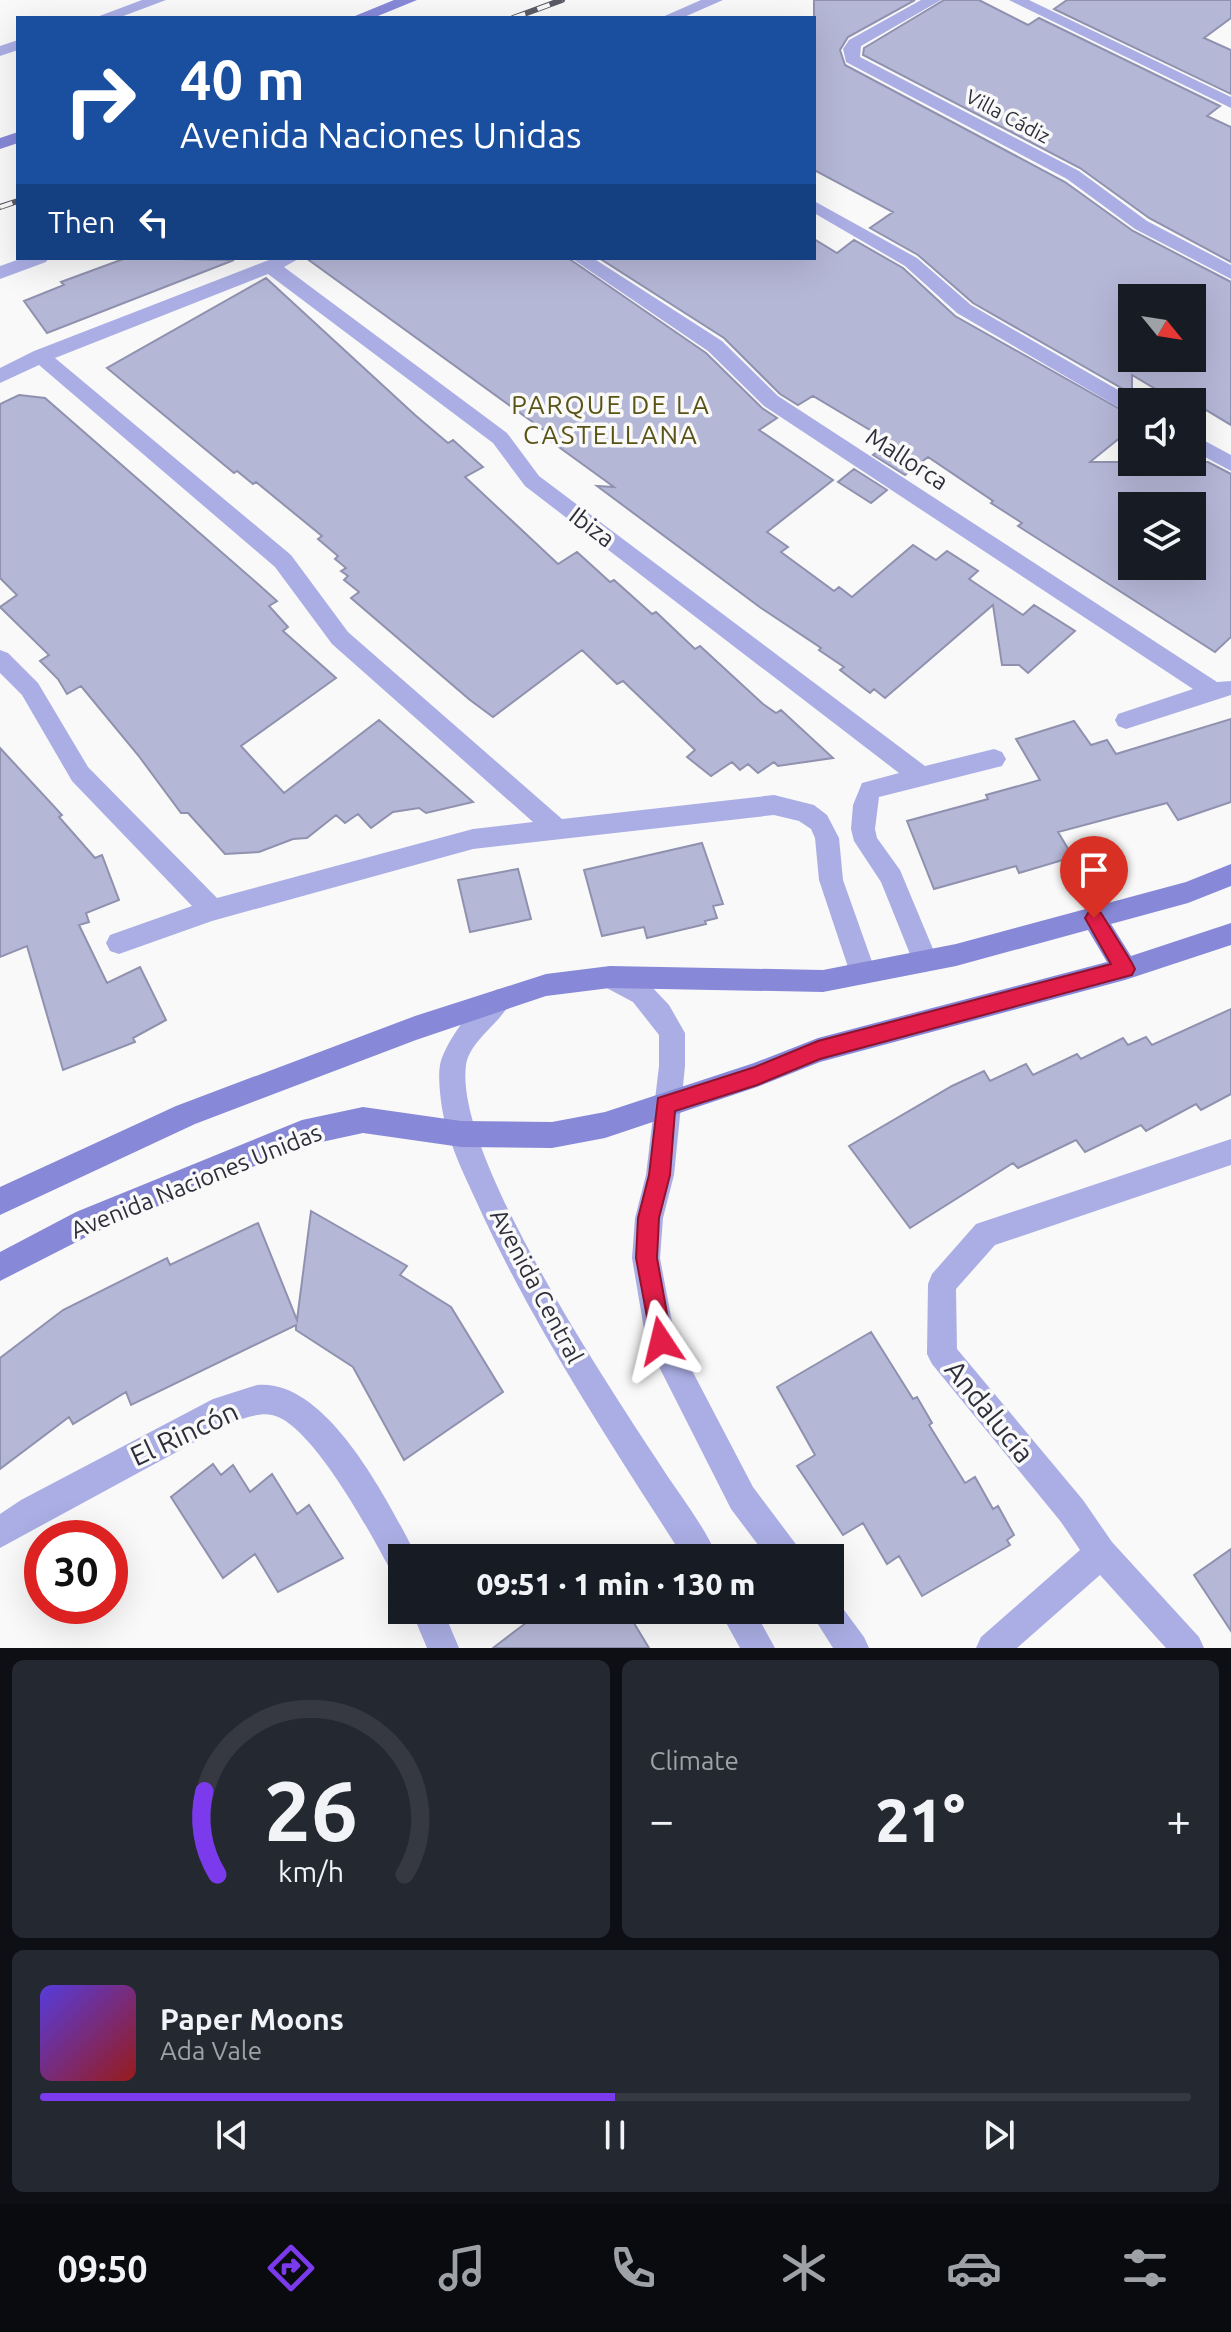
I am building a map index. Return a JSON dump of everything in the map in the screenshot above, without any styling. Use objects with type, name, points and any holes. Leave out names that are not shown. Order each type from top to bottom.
[{"type":"street","points":[[108,16],[158,0]]},
{"type":"street","points":[[364,16],[409,0]]},
{"type":"street","points":[[673,16],[715,0]]},
{"type":"street","name":"Villa Cádiz","points":[[933,0],[855,43],[851,49],[852,59],[1073,175],[1141,225],[1231,273]]},
{"type":"street","points":[[1017,0],[1231,103]]},
{"type":"street","points":[[816,207],[911,262],[964,309],[1118,398]]},
{"type":"street","points":[[0,273],[35,260]]},
{"type":"street","name":"Mallorca","points":[[583,260],[715,346],[771,401],[1223,689]]},
{"type":"street","name":"Ibiza","points":[[0,376],[41,356],[282,263],[500,438],[532,481],[922,777]]},
{"type":"street","points":[[41,356],[283,561],[340,638],[556,828]]},
{"type":"street","points":[[1206,449],[1231,464]]},
{"type":"street","points":[[0,659],[30,689],[80,774],[212,910]]},
{"type":"street","name":"Mallorca","points":[[1126,720],[1223,689]]},
{"type":"street","points":[[925,961],[891,877],[866,841],[863,829],[870,790],[994,759]]},
{"type":"street","points":[[119,943],[212,910],[473,839],[774,805],[806,812],[819,822],[827,838],[831,880],[863,973]]},
{"type":"street","points":[[0,1201],[186,1115],[415,1028],[546,985],[610,977],[823,981],[925,961],[1094,918],[1188,892],[1231,875]]},
{"type":"street","points":[[1094,918],[1125,969]]},
{"type":"street","name":"Avenida Naciones Unidas","points":[[0,1267],[86,1222],[302,1133],[363,1120],[461,1134],[552,1135],[605,1125],[757,1075],[818,1050],[1125,969],[1231,934]]},
{"type":"street","points":[[610,977],[642,994],[660,1013],[672,1033],[672,1066],[660,1175],[649,1218],[646,1258],[661,1341],[742,1498],[776,1544]]},
{"type":"street","name":"Avenida Central","points":[[498,1001],[468,1038],[453,1064],[452,1094],[461,1134],[497,1214],[577,1361],[693,1544]]},
{"type":"street","name":"Andalucía","points":[[1176,1644],[1101,1553],[1072,1511],[942,1354],[942,1284],[986,1234],[1231,1152]]},
{"type":"street","name":"El Rincón","points":[[0,1532],[32,1511],[224,1410],[256,1400],[276,1401],[292,1408],[317,1431],[356,1483],[392,1544]]},
{"type":"street","points":[[992,1648],[1101,1553]]},
{"type":"street","points":[[433,1624],[443,1648]]},
{"type":"street","points":[[744,1624],[759,1648]]},
{"type":"street","points":[[835,1624],[853,1648]]},
{"type":"building","points":[[814,0],[915,0],[848,37],[840,50],[845,65],[1065,182],[1133,231],[1231,282],[1231,425],[1206,410],[1206,388],[1154,388],[1132,375],[1132,388],[1122,388],[973,303],[918,255],[870,228],[893,212],[816,171]]},
{"type":"building","points":[[944,0],[979,0],[1028,25],[1039,18],[1220,106],[1207,116],[1231,127],[1231,262],[1149,218],[1080,168],[863,55],[864,48]]},
{"type":"building","points":[[1067,0],[1231,0],[1231,18],[1204,38],[1231,50],[1231,94],[1054,9]]},
{"type":"building","points":[[816,240],[837,253],[854,240],[903,268],[955,316],[1118,408],[1118,439],[1090,462],[1118,462],[1118,476],[1206,476],[1206,462],[1231,474],[1231,637],[1215,652],[1018,526],[1022,523],[928,457],[905,475],[873,455],[890,442],[813,396],[798,405],[780,394],[724,338],[602,260],[816,260]]},
{"type":"building","points":[[121,260],[234,260],[47,333],[24,301],[64,285],[61,282]]},
{"type":"building","points":[[309,260],[571,260],[706,353],[762,408],[777,418],[759,430],[833,480],[767,532],[788,547],[781,552],[834,591],[839,587],[852,597],[913,545],[936,560],[947,551],[978,571],[969,579],[1023,615],[1034,605],[1075,631],[1028,673],[1019,665],[1002,665],[993,605],[885,698],[874,689],[870,693],[840,670],[844,667],[819,650],[821,648],[761,608],[597,486],[614,487],[545,437],[545,431]]},
{"type":"building","points":[[266,278],[415,415],[448,443],[453,440],[483,467],[465,477],[558,564],[577,552],[652,614],[656,612],[695,649],[700,646],[763,704],[776,713],[781,710],[833,758],[778,766],[774,762],[758,773],[748,764],[740,770],[732,762],[711,776],[687,757],[695,750],[623,681],[617,684],[582,650],[493,717],[470,700],[351,598],[359,592],[344,580],[348,576],[341,571],[346,568],[335,559],[338,556],[318,539],[322,536],[256,482],[253,484],[237,471],[234,473],[107,368]]},
{"type":"building","points":[[19,395],[45,398],[258,584],[277,601],[269,606],[288,627],[283,631],[336,678],[241,746],[284,793],[379,720],[473,802],[426,813],[419,808],[393,812],[371,828],[358,814],[345,823],[336,815],[307,838],[293,839],[259,852],[225,854],[188,813],[181,813],[81,686],[67,694],[58,679],[40,661],[49,655],[0,607],[17,595],[0,578],[0,404]]},
{"type":"building","points":[[854,469],[887,490],[871,503],[838,482]]},
{"type":"building","points":[[1231,719],[1231,802],[1178,820],[1167,803],[1058,832],[1073,857],[1019,873],[1016,866],[934,889],[907,821],[988,799],[986,795],[1040,780],[1016,739],[1074,721],[1091,745],[1107,740],[1116,754]]},
{"type":"building","points":[[0,748],[62,815],[59,817],[95,858],[102,855],[119,900],[86,913],[89,922],[79,925],[107,983],[140,967],[166,1020],[133,1038],[135,1042],[63,1070],[27,946],[0,957]]},
{"type":"building","points":[[702,843],[723,904],[713,906],[717,918],[705,921],[706,924],[647,938],[644,927],[602,936],[584,870]]},
{"type":"building","points":[[518,869],[531,919],[470,932],[458,880]]},
{"type":"building","points":[[1231,1009],[1231,1094],[1201,1110],[1196,1104],[1146,1131],[1141,1125],[1085,1152],[1076,1140],[1018,1168],[1013,1163],[910,1228],[849,1146],[952,1086],[984,1071],[990,1081],[1026,1064],[1033,1075],[1077,1054],[1081,1059],[1123,1038],[1128,1045],[1146,1037],[1152,1045]]},
{"type":"building","points":[[311,1211],[407,1266],[400,1275],[451,1307],[503,1392],[404,1460],[353,1367],[296,1330],[296,1325],[131,1405],[126,1392],[73,1424],[69,1417],[0,1469],[0,1358],[63,1310],[167,1258],[170,1265],[258,1223],[297,1320]]},
{"type":"building","points":[[871,1332],[913,1399],[917,1397],[932,1423],[929,1425],[965,1483],[975,1477],[993,1509],[998,1506],[1014,1535],[1007,1540],[1010,1545],[922,1596],[899,1556],[887,1564],[863,1523],[843,1535],[797,1466],[815,1455],[777,1387]]},
{"type":"building","points":[[213,1464],[221,1475],[233,1465],[250,1492],[272,1474],[297,1514],[309,1505],[343,1558],[278,1592],[255,1554],[223,1578],[171,1497]]},
{"type":"building","points":[[1231,1549],[1231,1631],[1194,1575]]},
{"type":"building","points":[[525,1624],[634,1624],[649,1648],[493,1648]]},
{"type":"railway","points":[[518,16],[562,0]]},
{"type":"railway","points":[[0,207],[16,202]]},
{"type":"district","name":"PARQUE DE LA CASTELLANA","points":[[611,419]]},
{"type":"route","points":[[661,1341],[646,1258],[649,1218],[660,1175],[666,1105],[757,1075],[818,1050],[1125,969],[1094,918]]}]
